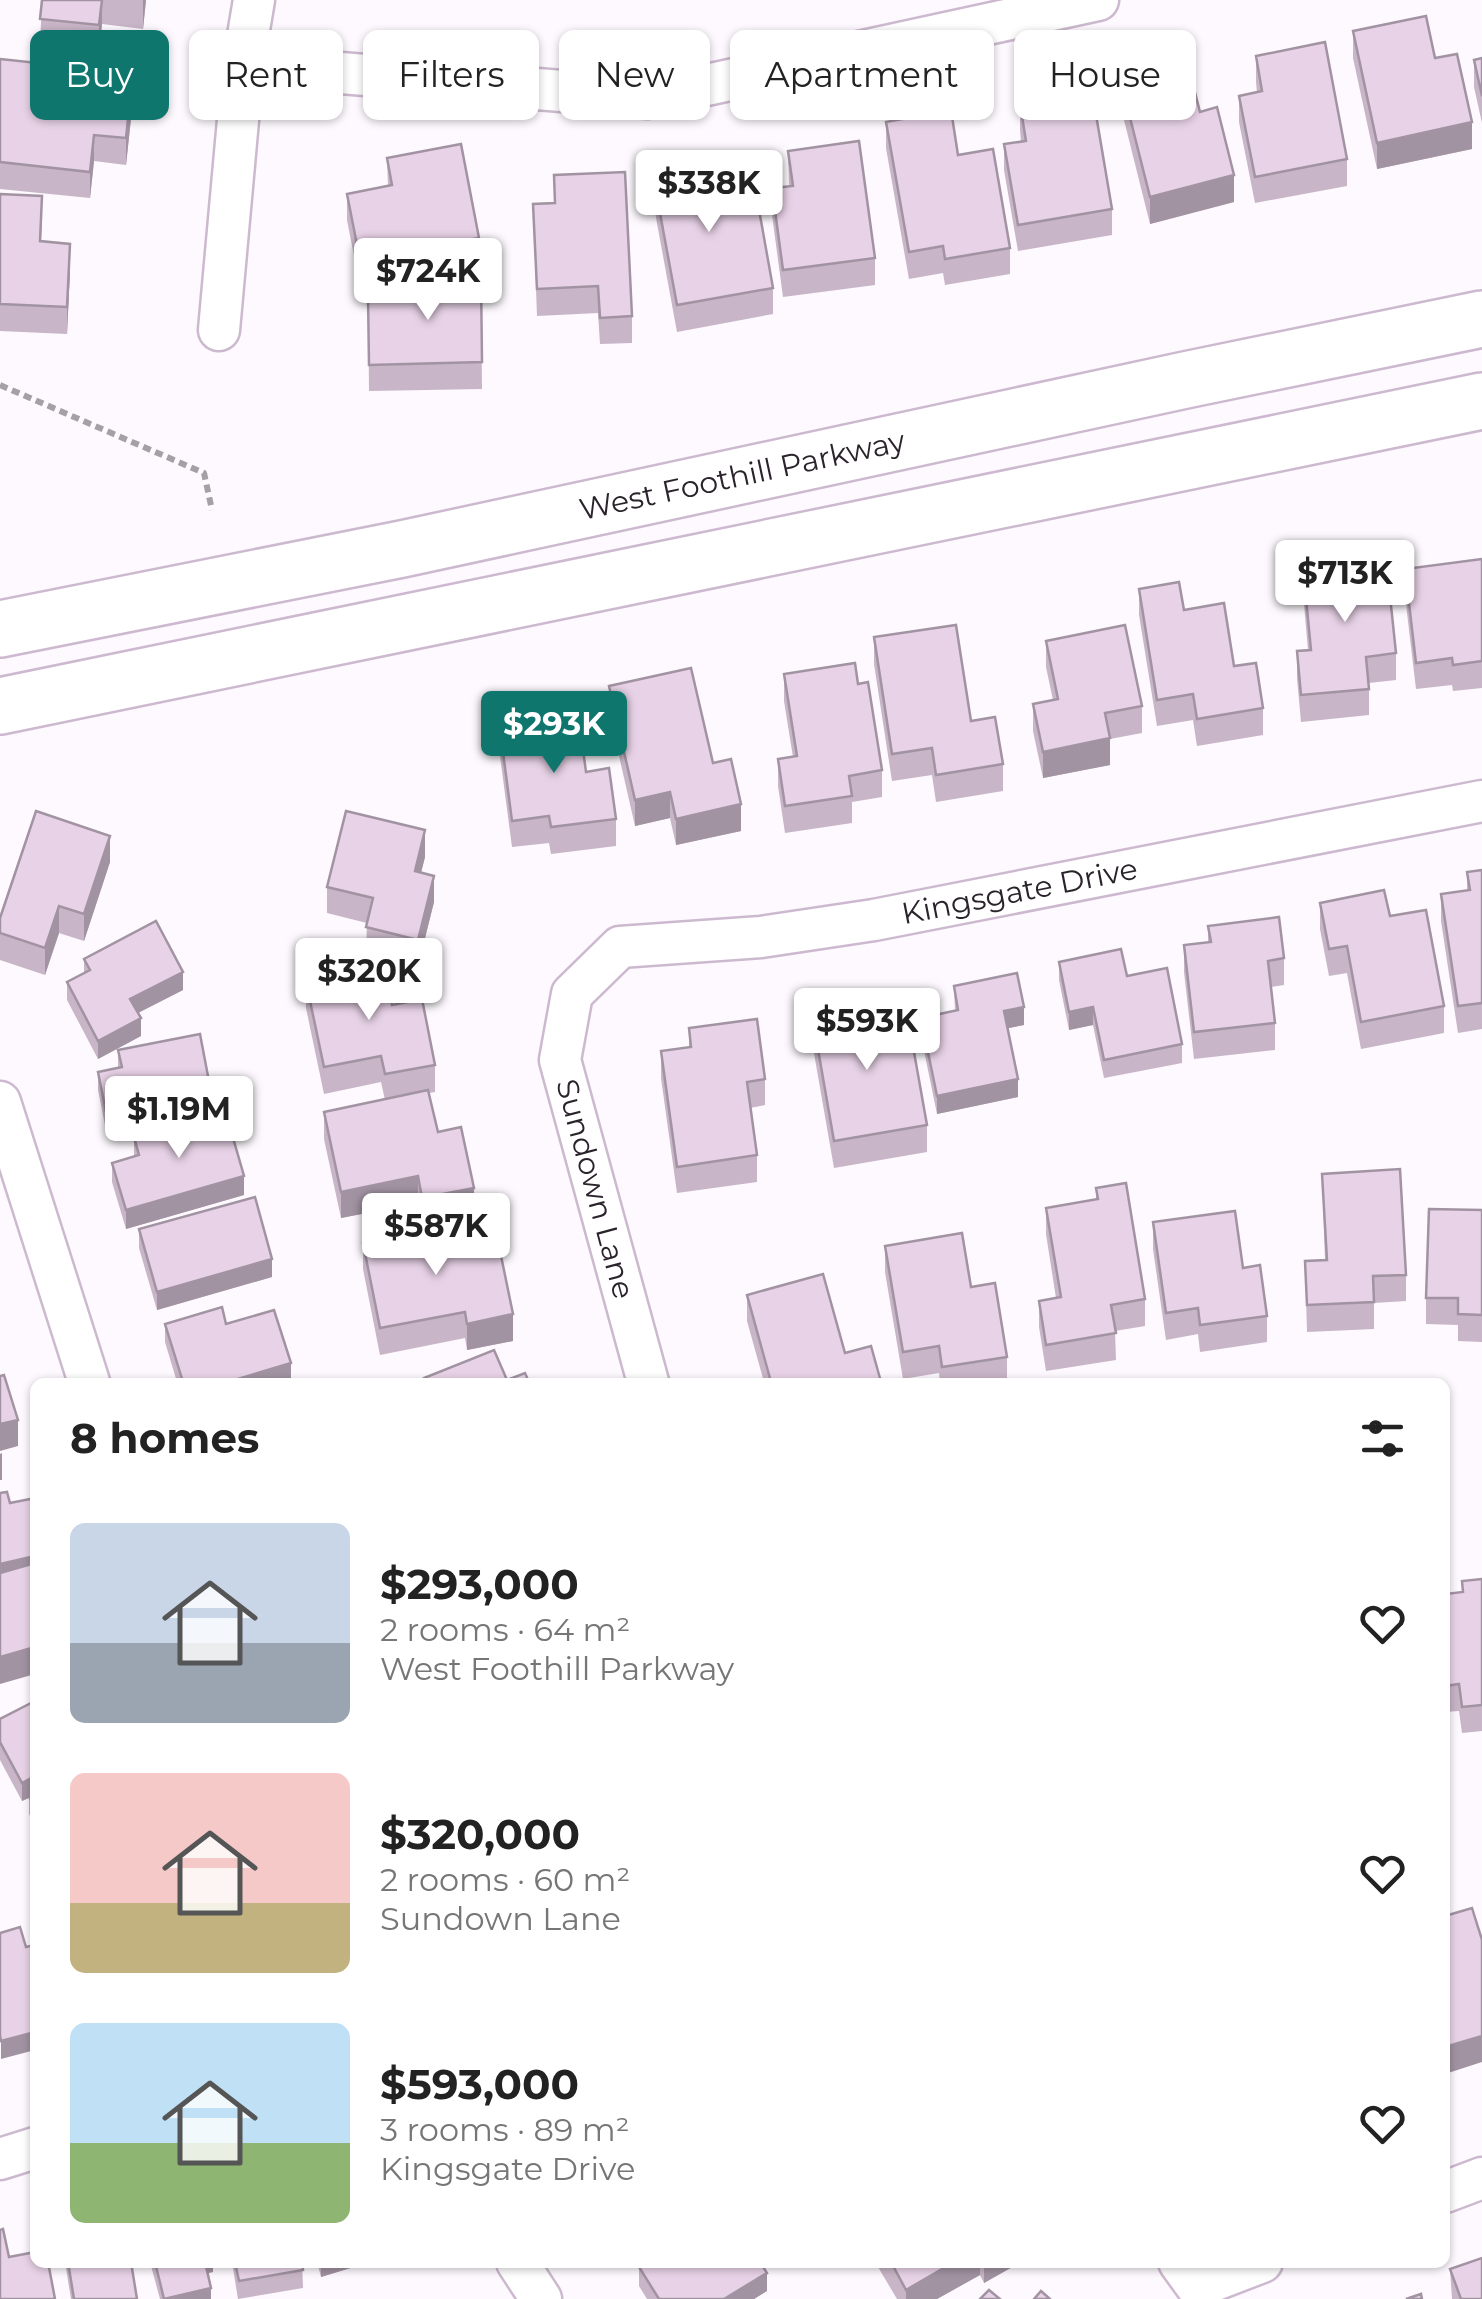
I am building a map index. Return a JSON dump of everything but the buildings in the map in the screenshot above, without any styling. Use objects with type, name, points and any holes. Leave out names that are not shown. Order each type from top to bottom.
[{"type":"main road","name":"West Foothill Parkway","points":[[0,629],[422,544],[1482,319]]},
{"type":"main road","points":[[0,706],[1482,401]]},
{"type":"street","points":[[249,30],[254,0]]},
{"type":"street","points":[[343,73],[647,98],[1098,0]]},
{"type":"street","points":[[219,330],[239,120]]},
{"type":"street","name":"Kingsgate Drive","points":[[572,994],[620,947],[761,937],[874,920],[1482,801]]},
{"type":"street","name":"Sundown Lane","points":[[572,994],[560,1060],[647,1378]]},
{"type":"street","points":[[0,1102],[88,1378]]},
{"type":"street","points":[[0,2159],[30,2150]]},
{"type":"street","points":[[1450,2190],[1482,2178]]},
{"type":"street","points":[[521,2268],[541,2299]]},
{"type":"street","points":[[1188,2275],[1228,2268]]},
{"type":"path","points":[[0,385],[204,473],[212,510]]}]
